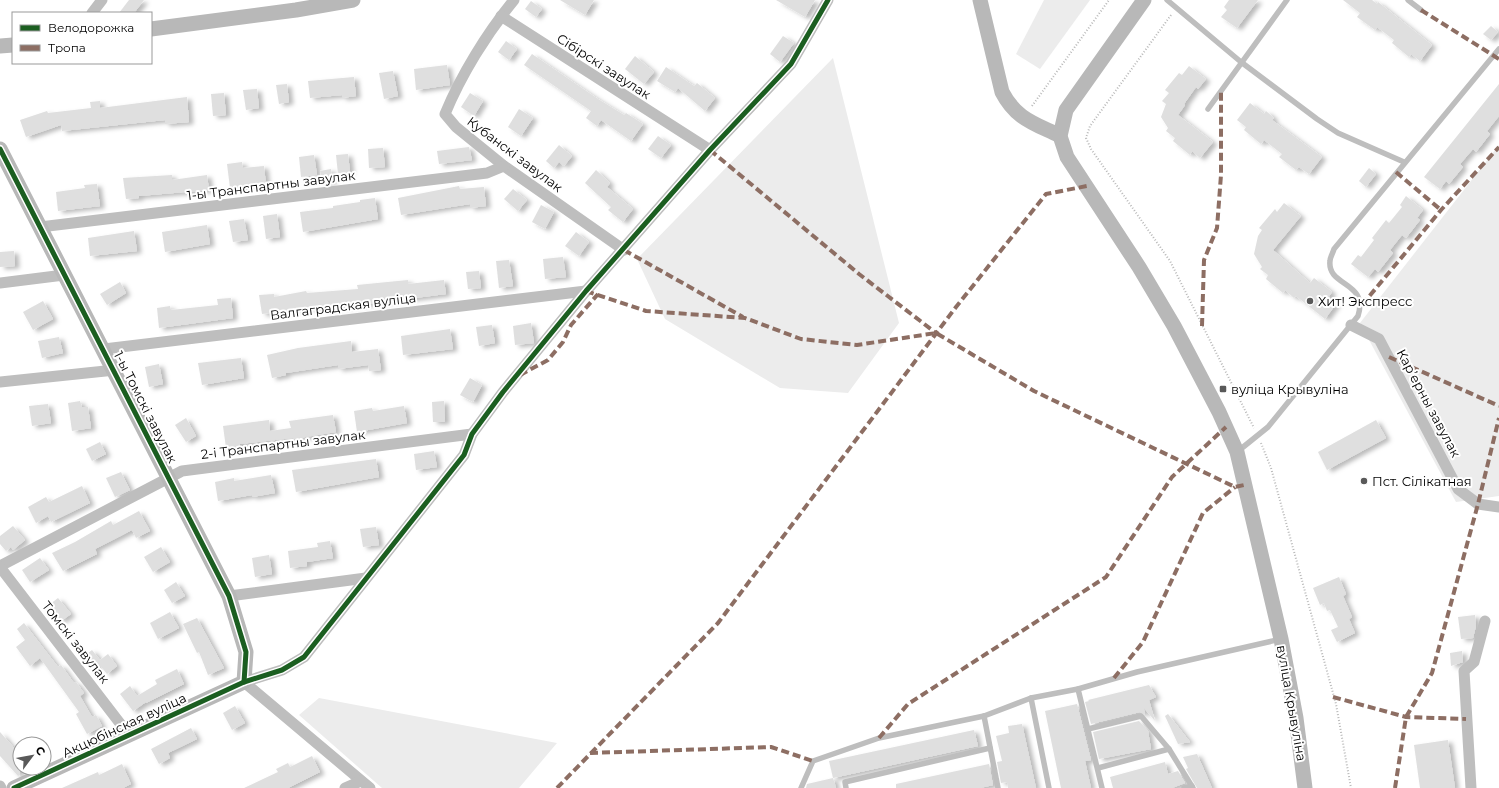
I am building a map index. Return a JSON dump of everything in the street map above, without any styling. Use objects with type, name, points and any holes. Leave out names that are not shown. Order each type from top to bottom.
[{"type":"main road","points":[[152,29],[296,10],[328,2],[353,0]]},
{"type":"main road","points":[[980,0],[1002,92],[1009,105],[1023,118],[1060,136],[1066,110],[1144,0]]},
{"type":"main road","points":[[0,46],[12,45]]},
{"type":"main road","name":"вуліца Крывуліна","points":[[1060,136],[1067,157],[1139,267],[1174,326],[1219,412],[1237,452],[1281,639],[1307,786]]},
{"type":"main road","name":"1-ы Томскі завулак","points":[[0,149],[64,275],[115,370],[229,596],[246,652],[244,682]]},
{"type":"main road","name":"Акцюбінская вуліца","points":[[14,788],[244,682]]},
{"type":"street","points":[[93,12],[102,0]]},
{"type":"street","points":[[501,16],[514,0]]},
{"type":"street","points":[[244,682],[282,670],[304,657],[464,455],[472,434],[503,392],[586,291],[624,250],[710,150],[791,64],[828,0]]},
{"type":"street","name":"Сібірскі завулак","points":[[501,16],[710,150]]},
{"type":"street","name":"Кубанскі завулак","points":[[501,16],[454,91],[445,114],[456,127],[504,166],[624,250]]},
{"type":"street","name":"1-ы Транспартны завулак","points":[[40,227],[487,173],[504,166]]},
{"type":"street","points":[[0,283],[64,275]]},
{"type":"street","name":"Валгаградская вуліца","points":[[104,349],[586,291]]},
{"type":"street","name":"Карʼерны завулак","points":[[1351,325],[1379,339],[1458,489],[1478,504],[1499,507]]},
{"type":"street","points":[[0,382],[115,370]]},
{"type":"street","name":"2-і Транспартны завулак","points":[[0,566],[168,476],[182,471],[472,434]]},
{"type":"street","name":"Томскі завулак","points":[[0,566],[129,735]]},
{"type":"street","points":[[229,596],[366,578]]},
{"type":"street","points":[[1471,788],[1464,671],[1474,662],[1485,621]]},
{"type":"street","points":[[244,682],[370,788]]},
{"type":"street","points":[[344,788],[361,781]]},
{"type":"lane","points":[[1167,0],[1242,62],[1316,119],[1338,133],[1404,162]]},
{"type":"lane","points":[[1208,109],[1287,0]]},
{"type":"lane","points":[[1408,0],[1421,10]]},
{"type":"lane","points":[[1237,452],[1268,427],[1358,316],[1362,305],[1359,295],[1333,273],[1330,262],[1334,249],[1404,162],[1499,49]]},
{"type":"lane","points":[[801,788],[813,761],[879,738],[984,716],[1031,698],[1078,689],[1136,672],[1281,639]]},
{"type":"lane","points":[[1078,689],[1102,788]]},
{"type":"lane","points":[[1031,698],[1049,788]]},
{"type":"lane","points":[[984,716],[998,788]]},
{"type":"lane","points":[[1088,729],[1141,716],[1169,749],[1192,787],[1184,788]]},
{"type":"lane","points":[[846,788],[845,782],[990,748]]},
{"type":"lane","points":[[1098,768],[1169,749]]},
{"type":"path","points":[[1023,118],[1109,0]]},
{"type":"path","points":[[1176,8],[1090,126],[1086,138],[1091,149],[1170,261],[1257,436],[1271,468],[1336,704],[1351,788]]},
{"type":"shaded area","points":[[1044,0],[1090,0],[1040,69],[1016,54]]},
{"type":"shaded area","points":[[833,58],[899,323],[848,393],[780,388],[665,319],[637,259]]},
{"type":"shaded area","points":[[1499,145],[1499,496],[1456,502],[1360,323]]},
{"type":"shaded area","points":[[319,698],[557,743],[519,788],[382,788],[299,715]]},
{"type":"building","points":[[129,0],[144,0],[135,12],[120,12]]},
{"type":"building","points":[[560,0],[594,0],[585,15]]},
{"type":"building","points":[[776,0],[815,0],[805,17]]},
{"type":"building","points":[[1229,0],[1258,0],[1237,28],[1221,17],[1227,10],[1224,7]]},
{"type":"building","points":[[1343,0],[1372,0],[1377,4],[1378,2],[1432,45],[1420,61],[1411,54],[1409,57],[1392,43],[1394,40],[1377,27],[1375,30],[1357,17],[1360,13]]},
{"type":"building","points":[[531,1],[542,9],[536,17],[525,9]]},
{"type":"building","points":[[1491,26],[1498,32],[1491,40],[1483,34]]},
{"type":"building","points":[[783,36],[794,43],[780,62],[770,54]]},
{"type":"building","points":[[506,41],[517,49],[509,60],[498,52]]},
{"type":"building","points":[[532,54],[598,99],[624,115],[626,113],[643,124],[631,141],[601,120],[597,126],[586,118],[591,111],[524,65]]},
{"type":"building","points":[[635,56],[654,72],[644,84],[625,69]]},
{"type":"building","points":[[447,65],[450,85],[416,90],[414,69]]},
{"type":"building","points":[[1189,66],[1206,79],[1198,89],[1196,87],[1178,115],[1213,142],[1200,158],[1192,151],[1190,155],[1173,141],[1175,138],[1166,131],[1168,128],[1161,117],[1166,104],[1162,101],[1169,93],[1165,90],[1179,73],[1182,75]]},
{"type":"building","points":[[666,67],[694,86],[697,83],[715,98],[705,111],[678,88],[675,92],[657,81]]},
{"type":"building","points":[[393,71],[398,96],[384,99],[379,73]]},
{"type":"building","points":[[354,77],[356,96],[342,98],[342,95],[310,98],[308,81]]},
{"type":"building","points":[[287,84],[289,102],[279,104],[276,85]]},
{"type":"building","points":[[1499,84],[1499,116],[1487,131],[1490,134],[1476,152],[1473,149],[1460,164],[1463,167],[1449,184],[1446,181],[1440,189],[1424,177]]},
{"type":"building","points":[[257,89],[259,108],[246,110],[243,90]]},
{"type":"building","points":[[224,93],[226,115],[213,116],[211,94]]},
{"type":"building","points":[[470,93],[483,101],[474,116],[461,107]]},
{"type":"building","points":[[187,97],[189,122],[165,124],[165,120],[62,131],[61,125],[26,137],[20,120],[47,111],[48,113],[91,108],[90,102],[100,101],[100,108]]},
{"type":"building","points":[[1250,103],[1264,114],[1266,111],[1274,118],[1272,120],[1322,157],[1309,174],[1299,167],[1296,170],[1279,157],[1282,154],[1264,140],[1261,144],[1244,130],[1246,127],[1237,120]]},
{"type":"building","points":[[519,109],[533,118],[521,136],[508,127]]},
{"type":"building","points":[[658,136],[671,145],[661,158],[648,149]]},
{"type":"building","points":[[559,145],[572,156],[564,166],[559,162],[554,168],[546,161]]},
{"type":"building","points":[[469,147],[472,160],[439,164],[437,151]]},
{"type":"building","points":[[383,148],[385,167],[369,168],[368,149]]},
{"type":"building","points":[[348,154],[350,172],[338,174],[336,155]]},
{"type":"building","points":[[314,155],[317,175],[301,177],[299,157]]},
{"type":"building","points":[[242,162],[243,168],[264,166],[266,185],[230,188],[227,164]]},
{"type":"building","points":[[1369,168],[1376,174],[1366,187],[1359,181]]},
{"type":"building","points":[[331,169],[333,181],[323,183],[320,171]]},
{"type":"building","points":[[596,170],[610,183],[607,187],[633,209],[623,222],[608,210],[611,207],[585,183]]},
{"type":"building","points":[[172,175],[172,180],[207,175],[209,190],[139,196],[139,198],[126,199],[123,178]]},
{"type":"building","points":[[97,184],[100,206],[58,211],[56,192],[85,188],[84,185]]},
{"type":"building","points":[[459,186],[460,189],[484,187],[486,206],[470,208],[470,204],[401,215],[398,198]]},
{"type":"building","points":[[513,189],[527,200],[518,211],[504,199]]},
{"type":"building","points":[[1406,196],[1423,210],[1417,218],[1420,220],[1406,238],[1402,235],[1390,250],[1393,253],[1378,272],[1375,269],[1368,277],[1351,264],[1358,255],[1361,257],[1374,240],[1372,238],[1386,220],[1389,223],[1402,207],[1400,205]]},
{"type":"building","points":[[375,198],[378,219],[303,232],[300,212],[333,208],[333,206]]},
{"type":"building","points":[[1284,203],[1301,216],[1273,250],[1310,283],[1314,278],[1332,292],[1328,298],[1336,304],[1325,319],[1296,296],[1294,298],[1285,290],[1283,293],[1266,279],[1268,275],[1260,269],[1262,267],[1254,254],[1258,236],[1262,230],[1259,228],[1275,209],[1277,212]]},
{"type":"building","points":[[541,205],[554,212],[545,229],[532,222]]},
{"type":"building","points":[[277,214],[280,237],[266,239],[263,216]]},
{"type":"building","points":[[244,219],[248,240],[233,242],[229,221]]},
{"type":"building","points":[[207,225],[210,244],[165,252],[162,232]]},
{"type":"building","points":[[134,231],[137,251],[90,256],[88,238]]},
{"type":"building","points":[[576,232],[589,242],[579,256],[565,246]]},
{"type":"building","points":[[14,251],[15,266],[0,267],[0,252]]},
{"type":"building","points":[[563,257],[566,277],[545,279],[543,259]]},
{"type":"building","points":[[509,260],[513,286],[499,288],[496,261]]},
{"type":"building","points":[[479,271],[481,288],[468,289],[466,272]]},
{"type":"building","points":[[408,280],[408,284],[444,280],[446,294],[345,307],[324,309],[324,306],[262,314],[259,295],[274,294],[274,297],[306,291],[307,293],[358,289],[357,285]]},
{"type":"building","points":[[120,282],[126,293],[107,305],[100,294]]},
{"type":"building","points":[[231,298],[233,318],[159,328],[157,308],[170,306],[171,310],[218,305],[217,299]]},
{"type":"building","points":[[43,301],[53,319],[33,330],[23,312]]},
{"type":"building","points":[[531,323],[534,343],[515,345],[513,326]]},
{"type":"building","points":[[492,325],[495,343],[479,346],[476,327]]},
{"type":"building","points":[[450,329],[453,349],[403,355],[401,336]]},
{"type":"building","points":[[59,337],[63,353],[42,358],[38,341]]},
{"type":"building","points":[[351,341],[352,352],[378,349],[381,370],[369,371],[368,365],[338,369],[338,365],[286,373],[286,375],[272,378],[267,355],[298,348]]},
{"type":"building","points":[[241,358],[244,378],[202,385],[198,363]]},
{"type":"building","points":[[159,364],[163,384],[149,387],[145,367]]},
{"type":"building","points":[[470,378],[482,385],[473,402],[460,395]]},
{"type":"building","points":[[80,401],[82,407],[88,407],[91,428],[72,431],[68,403]]},
{"type":"building","points":[[444,401],[445,422],[433,422],[432,402]]},
{"type":"building","points":[[48,404],[51,423],[32,426],[29,406]]},
{"type":"building","points":[[404,406],[407,423],[357,432],[354,411],[372,408],[373,411]]},
{"type":"building","points":[[333,415],[336,432],[293,439],[240,444],[240,446],[226,448],[223,426],[269,420],[270,431],[291,428],[289,421]]},
{"type":"building","points":[[186,418],[196,436],[186,442],[175,425]]},
{"type":"building","points":[[1376,420],[1386,438],[1327,470],[1318,452]]},
{"type":"building","points":[[100,442],[106,454],[92,461],[86,449]]},
{"type":"building","points":[[434,451],[437,467],[416,470],[414,454]]},
{"type":"building","points":[[376,459],[379,477],[296,492],[292,470]]},
{"type":"building","points":[[121,472],[130,490],[115,497],[106,478]]},
{"type":"building","points":[[271,475],[275,493],[252,497],[252,495],[218,501],[215,482],[234,478],[234,481]]},
{"type":"building","points":[[82,486],[90,503],[51,522],[48,516],[36,523],[28,507],[46,497],[49,502]]},
{"type":"building","points":[[139,511],[150,531],[136,538],[132,530],[95,549],[97,554],[63,571],[52,553],[75,542],[111,521],[113,525]]},
{"type":"building","points":[[13,526],[25,540],[13,550],[11,547],[6,551],[0,544],[0,536]]},
{"type":"building","points":[[376,527],[379,545],[363,547],[360,529]]},
{"type":"building","points":[[330,541],[333,558],[307,562],[307,566],[290,568],[288,551],[318,547],[317,543]]},
{"type":"building","points":[[161,547],[170,562],[153,572],[144,557]]},
{"type":"building","points":[[269,555],[272,574],[255,577],[252,558]]},
{"type":"building","points":[[40,558],[49,570],[30,582],[22,570]]},
{"type":"building","points":[[1339,577],[1346,594],[1343,596],[1352,617],[1349,619],[1355,633],[1337,642],[1331,630],[1338,627],[1330,610],[1327,611],[1324,603],[1320,605],[1313,588]]},
{"type":"building","points":[[176,582],[185,596],[172,603],[164,590]]},
{"type":"building","points":[[58,598],[71,614],[61,621],[49,605]]},
{"type":"building","points":[[170,612],[179,628],[158,639],[150,623]]},
{"type":"building","points":[[1475,615],[1476,626],[1473,638],[1461,639],[1458,617]]},
{"type":"building","points":[[197,618],[224,668],[208,675],[199,652],[197,653],[183,624]]},
{"type":"building","points":[[24,623],[58,667],[61,665],[74,683],[76,682],[84,693],[80,696],[92,717],[96,715],[102,726],[87,734],[76,714],[79,712],[40,658],[30,666],[16,647],[25,640],[17,629]]},
{"type":"building","points":[[92,650],[100,660],[108,654],[117,666],[107,674],[99,664],[92,669],[83,657]]},
{"type":"building","points":[[1462,651],[1463,662],[1451,666],[1450,653]]},
{"type":"building","points":[[177,669],[184,684],[146,702],[133,711],[120,694],[130,686],[137,696],[157,684],[155,680]]},
{"type":"building","points":[[1149,685],[1156,697],[1149,700],[1155,721],[1144,708],[1145,715],[1140,712],[1091,724],[1085,702]]},
{"type":"building","points":[[1077,704],[1091,760],[1085,761],[1091,788],[1061,788],[1045,711]]},
{"type":"building","points":[[235,706],[245,723],[232,730],[223,713]]},
{"type":"building","points":[[1168,714],[1190,742],[1178,744],[1165,716]]},
{"type":"building","points":[[1139,721],[1148,731],[1151,749],[1099,759],[1093,732]]},
{"type":"building","points":[[1022,724],[1036,788],[1008,788],[1007,782],[1001,783],[997,762],[1002,761],[996,736],[1009,733],[1008,726]]},
{"type":"building","points":[[191,728],[197,739],[168,753],[170,758],[159,764],[151,749]]},
{"type":"building","points":[[974,730],[978,746],[833,778],[829,761]]},
{"type":"building","points":[[0,732],[12,746],[12,769],[0,756]]},
{"type":"building","points":[[1448,740],[1455,788],[1420,788],[1414,745]]},
{"type":"building","points":[[1197,754],[1212,788],[1197,788],[1186,769],[1188,768],[1183,757]]},
{"type":"building","points":[[312,756],[320,772],[288,788],[244,788],[278,772],[276,769],[288,763],[290,767]]},
{"type":"building","points":[[1165,762],[1168,774],[1178,771],[1185,783],[1172,788],[1113,788],[1110,777]]},
{"type":"building","points":[[122,764],[131,784],[123,788],[62,788],[98,772],[99,775]]},
{"type":"building","points":[[989,764],[993,785],[980,788],[896,788],[896,784]]},
{"type":"building","points":[[833,778],[836,788],[806,788],[807,784]]},
{"type":"marked path","points":[[1421,10],[1499,59]]},
{"type":"marked path","points":[[1202,326],[1204,260],[1217,228],[1221,175],[1221,91]]},
{"type":"marked path","points":[[1362,305],[1441,210],[1499,147]]},
{"type":"marked path","points":[[710,150],[859,274],[936,333]]},
{"type":"marked path","points":[[1396,172],[1441,210]]},
{"type":"marked path","points":[[557,788],[718,623],[956,307],[1046,194],[1087,186]]},
{"type":"marked path","points":[[624,250],[743,317]]},
{"type":"marked path","points":[[586,291],[646,311],[745,318],[801,339],[857,345],[936,333],[1034,391],[1235,487],[1244,485]]},
{"type":"marked path","points":[[520,375],[548,360],[563,342],[571,325],[598,294]]},
{"type":"marked path","points":[[1389,357],[1499,406]]},
{"type":"marked path","points":[[1395,788],[1406,717],[1432,673],[1478,504],[1499,418]]},
{"type":"marked path","points":[[879,738],[908,704],[1106,577],[1172,477],[1226,427]]},
{"type":"marked path","points":[[1114,678],[1143,642],[1203,513],[1235,487]]},
{"type":"marked path","points":[[1333,697],[1406,717],[1466,719]]},
{"type":"marked path","points":[[590,753],[771,747],[813,761]]},
{"type":"cycle path","points":[[14,788],[244,682],[282,670],[304,657],[464,455],[472,434],[503,392],[586,291],[710,150],[791,64],[828,0]]},
{"type":"cycle path","points":[[0,149],[229,596],[246,652],[244,682]]},
{"type":"place","name":"Хит! Экспресс","points":[[1310,301]]},
{"type":"place","name":"вуліца Крывуліна","points":[[1223,389]]},
{"type":"place","name":"Пст. Сілікатная","points":[[1364,481]]}]
